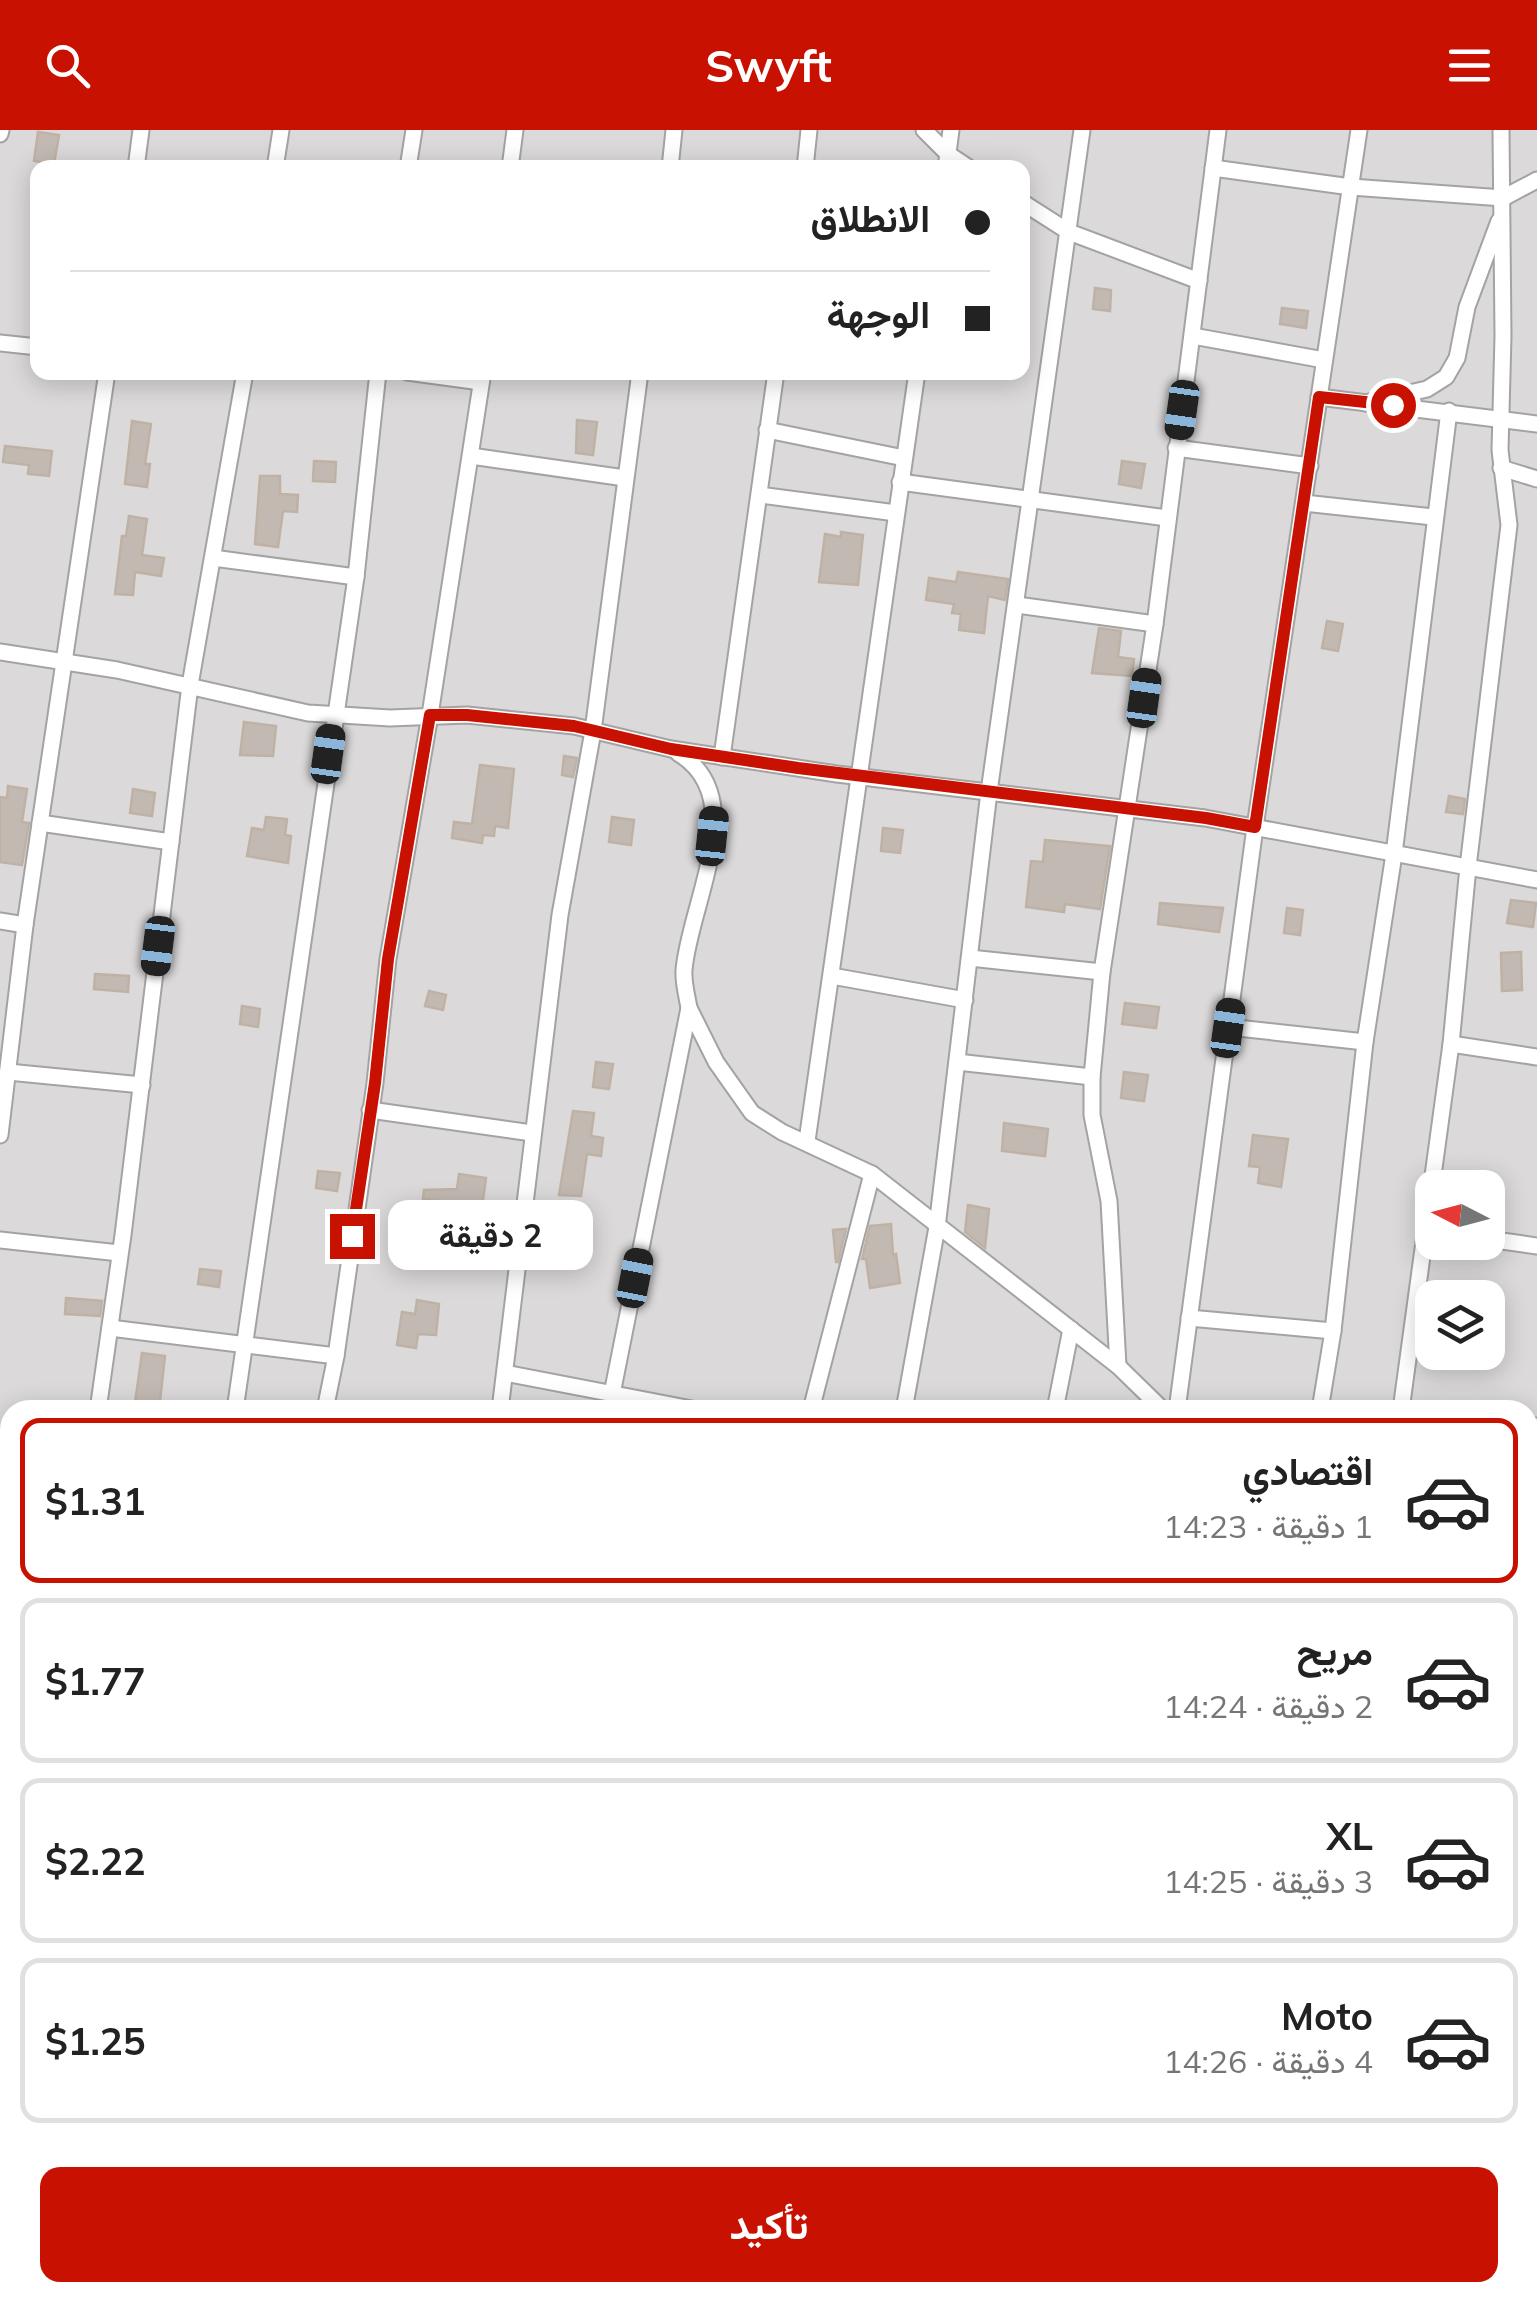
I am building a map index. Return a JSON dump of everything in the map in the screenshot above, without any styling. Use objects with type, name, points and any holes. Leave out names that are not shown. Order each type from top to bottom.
[{"type":"street","points":[[137,160],[141,130]]},
{"type":"street","points":[[276,160],[280,130]]},
{"type":"street","points":[[409,160],[414,130]]},
{"type":"street","points":[[511,160],[515,130]]},
{"type":"street","points":[[671,160],[674,130]]},
{"type":"street","points":[[806,160],[809,130]]},
{"type":"street","points":[[924,130],[946,160]]},
{"type":"street","points":[[947,160],[951,130]]},
{"type":"street","points":[[906,1400],[937,1227],[990,792],[1082,130]]},
{"type":"street","points":[[1118,1366],[1109,1202],[1092,1114],[1092,1077],[1102,972],[1155,624],[1218,130]]},
{"type":"street","points":[[1178,1400],[1255,827],[1359,130]]},
{"type":"street","points":[[1436,1170],[1509,525],[1500,418],[1501,130]]},
{"type":"street","points":[[1213,168],[1503,205]]},
{"type":"street","points":[[1366,403],[1426,389],[1446,378],[1457,358],[1467,307],[1503,205],[1537,180]]},
{"type":"street","points":[[1030,207],[1069,232],[1199,281]]},
{"type":"street","points":[[1193,336],[1324,360]]},
{"type":"street","points":[[0,343],[30,346]]},
{"type":"street","points":[[0,1135],[25,924],[105,380]]},
{"type":"street","points":[[99,1400],[190,685],[244,380]]},
{"type":"street","points":[[237,1400],[356,577],[377,380]]},
{"type":"street","points":[[327,1400],[388,959],[482,380]]},
{"type":"street","points":[[501,1400],[560,915],[593,731],[639,380]]},
{"type":"street","points":[[722,757],[775,380]]},
{"type":"street","points":[[807,1142],[916,380]]},
{"type":"street","points":[[1319,397],[1537,424]]},
{"type":"street","points":[[1322,1400],[1448,411]]},
{"type":"street","points":[[767,430],[904,458]]},
{"type":"street","points":[[1176,448],[1310,466]]},
{"type":"street","points":[[471,456],[626,478]]},
{"type":"street","points":[[1502,468],[1537,478]]},
{"type":"street","points":[[900,482],[1168,518]]},
{"type":"street","points":[[760,495],[896,514]]},
{"type":"street","points":[[1304,503],[1434,517]]},
{"type":"street","points":[[213,558],[356,577]]},
{"type":"street","points":[[1017,605],[1155,624]]},
{"type":"street","points":[[0,652],[64,660],[334,716],[516,719],[722,757],[1255,827],[1537,880]]},
{"type":"street","points":[[671,749],[692,762],[710,783],[714,812],[709,860],[684,971],[689,1008],[716,1062],[752,1114],[872,1174],[1118,1366],[1154,1400]]},
{"type":"street","points":[[40,823],[171,842]]},
{"type":"street","points":[[0,921],[25,924]]},
{"type":"street","points":[[970,958],[1102,972]]},
{"type":"street","points":[[832,976],[965,1000]]},
{"type":"street","points":[[612,1394],[689,1008]]},
{"type":"street","points":[[1228,1028],[1365,1042]]},
{"type":"street","points":[[1452,1044],[1537,1057]]},
{"type":"street","points":[[957,1062],[1092,1077]]},
{"type":"street","points":[[8,1072],[142,1085]]},
{"type":"street","points":[[370,1110],[532,1133]]},
{"type":"street","points":[[814,1400],[872,1174]]},
{"type":"street","points":[[0,1240],[119,1253]]},
{"type":"street","points":[[1505,1241],[1537,1246]]},
{"type":"street","points":[[1404,1400],[1424,1260]]},
{"type":"street","points":[[1189,1318],[1333,1331]]},
{"type":"street","points":[[110,1328],[336,1356]]},
{"type":"street","points":[[1057,1400],[1071,1329]]},
{"type":"street","points":[[505,1373],[628,1400]]},
{"type":"shaded area","points":[[0,130],[1537,130],[1537,1400],[0,1400]]},
{"type":"building","points":[[38,132],[59,135],[55,160],[34,160]]},
{"type":"building","points":[[1095,288],[1111,290],[1110,311],[1093,309]]},
{"type":"building","points":[[1282,308],[1308,311],[1306,328],[1280,324]]},
{"type":"building","points":[[577,420],[597,422],[593,455],[576,453]]},
{"type":"building","points":[[132,421],[151,424],[145,464],[150,464],[147,487],[125,484]]},
{"type":"building","points":[[5,446],[52,451],[49,476],[28,474],[29,465],[3,462]]},
{"type":"building","points":[[314,461],[336,462],[335,482],[313,481]]},
{"type":"building","points":[[1122,461],[1145,464],[1141,488],[1119,484]]},
{"type":"building","points":[[260,476],[280,476],[280,494],[298,495],[297,512],[283,511],[278,547],[255,544]]},
{"type":"building","points":[[129,516],[147,519],[142,555],[164,558],[161,576],[135,572],[133,595],[115,594],[122,536],[126,536]]},
{"type":"building","points":[[841,532],[863,535],[858,585],[819,582],[825,534],[841,537]]},
{"type":"building","points":[[958,572],[1008,579],[1005,600],[988,596],[984,633],[959,630],[961,614],[952,613],[954,604],[926,600],[929,578],[956,582]]},
{"type":"building","points":[[1327,621],[1343,624],[1338,651],[1322,648]]},
{"type":"building","points":[[1099,628],[1121,631],[1118,657],[1134,659],[1132,676],[1092,673]]},
{"type":"building","points":[[244,722],[276,726],[273,756],[240,755]]},
{"type":"building","points":[[564,756],[577,758],[573,777],[562,775]]},
{"type":"building","points":[[480,765],[514,769],[508,828],[495,826],[494,836],[483,835],[482,843],[452,838],[454,822],[472,824]]},
{"type":"building","points":[[8,786],[27,789],[22,822],[29,823],[22,865],[0,862],[0,797],[7,798]]},
{"type":"building","points":[[133,789],[155,793],[152,816],[130,813]]},
{"type":"building","points":[[1449,796],[1465,799],[1463,814],[1446,812]]},
{"type":"building","points":[[266,817],[287,819],[285,835],[291,836],[288,863],[247,856],[252,828],[264,830]]},
{"type":"building","points":[[612,817],[634,820],[631,845],[609,842]]},
{"type":"building","points":[[883,828],[903,830],[900,853],[881,851]]},
{"type":"building","points":[[1045,840],[1110,846],[1100,909],[1065,904],[1064,912],[1026,907],[1031,861],[1043,862]]},
{"type":"building","points":[[1511,900],[1536,903],[1533,927],[1507,923]]},
{"type":"building","points":[[1160,903],[1223,908],[1219,932],[1158,924]]},
{"type":"building","points":[[1287,908],[1303,910],[1300,935],[1284,933]]},
{"type":"building","points":[[1521,952],[1522,990],[1502,991],[1501,953]]},
{"type":"building","points":[[95,974],[129,976],[128,992],[94,989]]},
{"type":"building","points":[[429,991],[446,995],[443,1010],[425,1006]]},
{"type":"building","points":[[1125,1003],[1159,1007],[1156,1028],[1122,1024]]},
{"type":"building","points":[[242,1006],[260,1009],[258,1027],[240,1024]]},
{"type":"building","points":[[596,1062],[613,1064],[609,1089],[593,1087]]},
{"type":"building","points":[[1124,1072],[1148,1075],[1144,1101],[1121,1098]]},
{"type":"building","points":[[573,1111],[594,1113],[591,1136],[603,1138],[601,1156],[587,1154],[581,1196],[559,1195]]},
{"type":"building","points":[[1004,1123],[1048,1129],[1045,1156],[1002,1151]]},
{"type":"building","points":[[1253,1135],[1288,1139],[1281,1187],[1258,1183],[1260,1167],[1249,1166]]},
{"type":"building","points":[[318,1171],[340,1173],[337,1191],[316,1188]]},
{"type":"building","points":[[459,1174],[486,1178],[482,1207],[423,1199],[424,1190],[457,1189]]},
{"type":"building","points":[[968,1205],[989,1209],[985,1248],[965,1232]]},
{"type":"building","points":[[891,1224],[900,1283],[870,1288],[866,1259],[862,1259],[870,1226]]},
{"type":"building","points":[[846,1229],[838,1262],[836,1262],[833,1230]]},
{"type":"building","points":[[200,1269],[221,1271],[219,1287],[198,1284]]},
{"type":"building","points":[[66,1298],[102,1301],[100,1316],[65,1314]]},
{"type":"building","points":[[417,1300],[439,1304],[436,1335],[418,1334],[416,1348],[397,1345],[402,1312],[415,1314]]},
{"type":"building","points":[[142,1353],[165,1356],[160,1400],[135,1400]]},
{"type":"route","points":[[352,1236],[375,1083],[388,959],[430,715],[574,726],[671,749],[836,774],[1255,827],[1319,397],[1393,405]]}]
